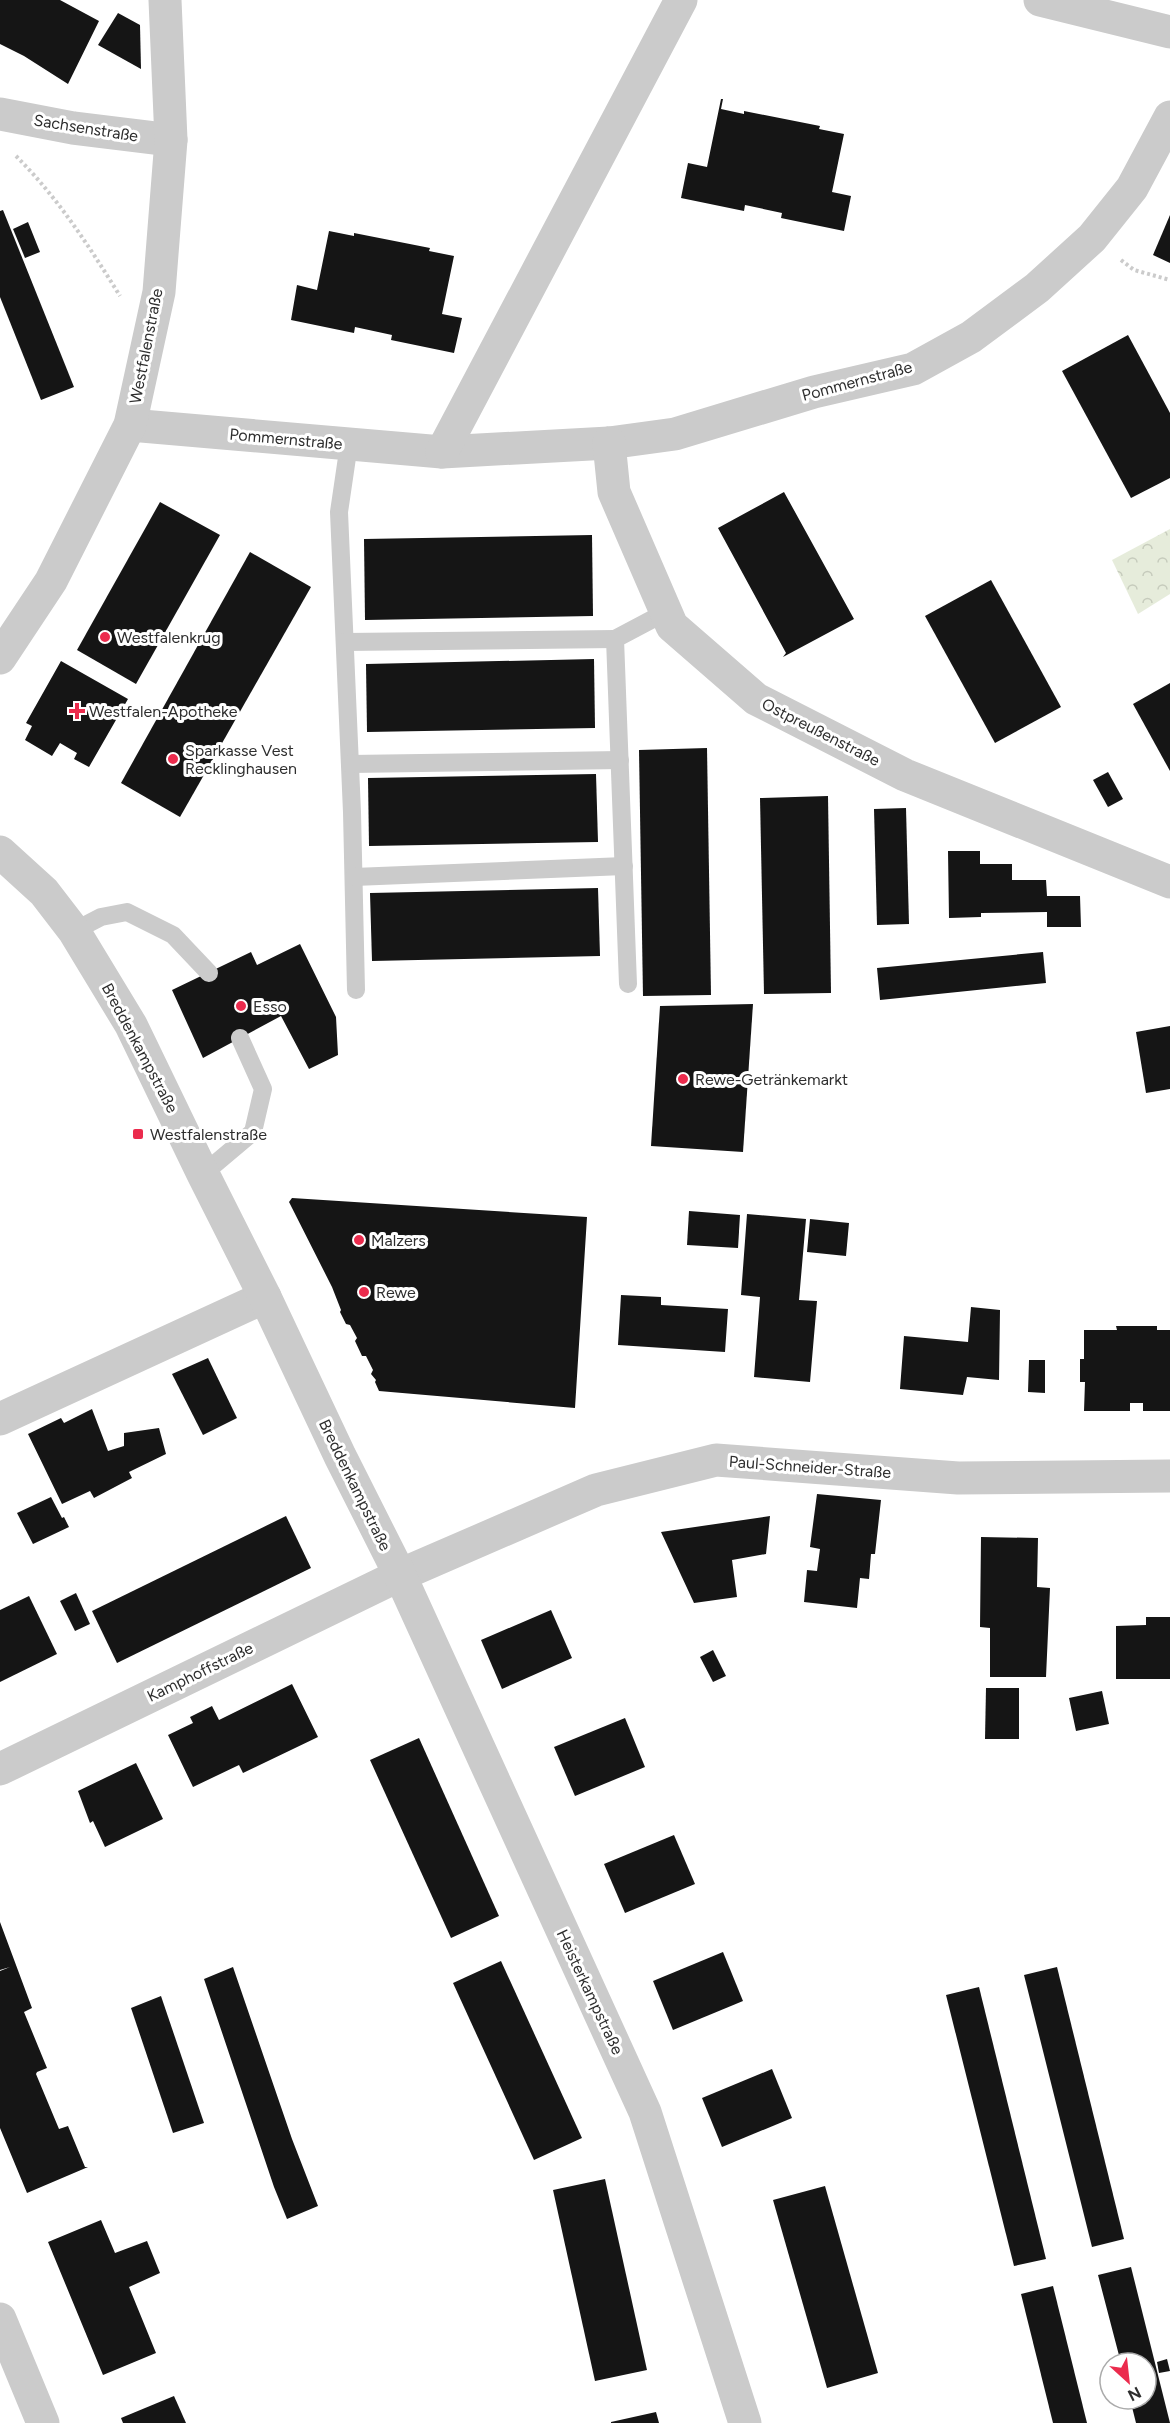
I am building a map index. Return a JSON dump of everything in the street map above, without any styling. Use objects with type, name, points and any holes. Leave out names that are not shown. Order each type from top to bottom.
[{"type":"street","name":"Westfalenstraße","points":[[0,658],[51,581],[130,425],[159,292],[171,140],[165,0]]},
{"type":"street","points":[[442,452],[681,0]]},
{"type":"street","points":[[1040,0],[1170,32]]},
{"type":"street","name":"Sachsenstraße","points":[[0,114],[73,128],[171,140]]},
{"type":"street","name":"Pommernstraße","points":[[130,425],[442,452],[609,443],[675,434],[814,392],[913,369],[980,330],[1036,288],[1092,238],[1132,188],[1170,117]]},
{"type":"street","name":"Ostpreußenstraße","points":[[609,443],[614,492],[672,626],[756,699],[905,775],[1170,882]]},
{"type":"street","name":"Breddenkampstraße","points":[[0,852],[44,892],[74,931],[131,1025],[400,1575]]},
{"type":"street","points":[[0,1419],[265,1297]]},
{"type":"street","name":"Paul-Schneider-Straße","points":[[400,1575],[596,1490],[716,1460],[958,1478],[1170,1476]]},
{"type":"street","name":"Kamphoffstraße","points":[[0,1770],[400,1575]]},
{"type":"street","name":"Heisterkampstraße","points":[[400,1575],[645,2112],[745,2423]]},
{"type":"street","points":[[0,2319],[43,2423]]},
{"type":"lane","points":[[349,444],[339,512],[350,764],[356,990]]},
{"type":"lane","points":[[345,642],[615,639],[666,612]]},
{"type":"lane","points":[[615,639],[628,984]]},
{"type":"lane","points":[[350,764],[620,760]]},
{"type":"lane","points":[[354,877],[624,866]]},
{"type":"lane","points":[[74,931],[101,917],[127,912],[173,935],[209,973]]},
{"type":"lane","points":[[203,1174],[253,1132],[263,1089],[240,1038]]},
{"type":"path","points":[[8,148],[45,185],[86,240],[121,297],[152,325]]},
{"type":"path","points":[[1092,238],[1134,270],[1170,280]]},
{"type":"green space","points":[[1170,529],[1170,594],[1138,614],[1112,560]]},
{"type":"building","points":[[0,0],[60,0],[99,21],[68,84],[24,56],[0,44]]},
{"type":"building","points":[[118,13],[140,25],[141,69],[98,45]]},
{"type":"building","points":[[721,99],[723,99],[721,109],[744,114],[744,111],[820,126],[819,129],[844,134],[832,192],[851,196],[844,231],[781,218],[782,213],[745,205],[744,211],[681,198],[688,163],[707,167]]},
{"type":"building","points":[[3,210],[74,387],[41,400],[0,297],[0,211]]},
{"type":"building","points":[[1170,215],[1170,263],[1153,255]]},
{"type":"building","points":[[28,222],[40,252],[25,258],[13,229]]},
{"type":"building","points":[[329,231],[354,236],[354,233],[430,248],[429,251],[454,256],[442,314],[462,318],[454,353],[391,340],[392,335],[355,327],[354,333],[291,320],[297,285],[317,290]]},
{"type":"building","points":[[1128,335],[1170,413],[1170,478],[1131,498],[1062,371]]},
{"type":"building","points":[[784,492],[854,619],[783,657],[786,653],[718,528]]},
{"type":"building","points":[[160,502],[220,535],[136,684],[77,650]]},
{"type":"building","points":[[592,535],[593,616],[365,620],[364,539]]},
{"type":"building","points":[[250,552],[311,587],[180,817],[121,783]]},
{"type":"building","points":[[991,580],[1061,707],[995,743],[925,616]]},
{"type":"building","points":[[594,659],[595,728],[367,732],[366,664]]},
{"type":"building","name":"Westfalen-Apotheke","points":[[61,661],[128,699],[89,767],[74,759],[77,753],[60,743],[52,756],[25,740],[32,726],[26,723]]},
{"type":"building","points":[[1170,683],[1170,771],[1133,704]]},
{"type":"building","points":[[707,748],[711,995],[643,996],[639,750]]},
{"type":"building","points":[[1108,772],[1123,799],[1108,807],[1093,780]]},
{"type":"building","points":[[596,774],[598,842],[369,846],[368,778]]},
{"type":"building","points":[[828,796],[831,993],[764,994],[760,798]]},
{"type":"building","points":[[906,808],[909,924],[877,925],[874,809]]},
{"type":"building","points":[[948,851],[980,851],[980,864],[1012,864],[1012,880],[1046,880],[1047,896],[1080,896],[1081,927],[1047,927],[1047,912],[981,913],[981,917],[949,918]]},
{"type":"building","points":[[598,888],[600,956],[372,961],[370,893]]},
{"type":"building","points":[[300,944],[336,1017],[338,1055],[309,1069],[281,1016],[203,1058],[172,990],[251,952],[257,965]]},
{"type":"building","points":[[1043,952],[1046,983],[880,1000],[877,968]]},
{"type":"building","points":[[753,1004],[743,1152],[651,1146],[660,1006]]},
{"type":"building","points":[[1170,1026],[1170,1089],[1146,1093],[1136,1032]]},
{"type":"building","points":[[292,1198],[587,1217],[575,1408],[379,1391],[376,1380],[371,1374],[373,1370],[366,1356],[362,1356],[355,1341],[357,1338],[340,1312],[332,1287],[289,1202]]},
{"type":"building","points":[[689,1211],[740,1215],[738,1248],[687,1245]]},
{"type":"building","points":[[747,1214],[806,1219],[799,1300],[817,1301],[810,1382],[754,1377],[760,1297],[741,1295]]},
{"type":"building","points":[[810,1219],[849,1223],[846,1256],[807,1252]]},
{"type":"building","points":[[621,1295],[661,1297],[661,1305],[728,1309],[725,1352],[618,1345]]},
{"type":"building","points":[[971,1307],[1000,1310],[999,1380],[967,1377],[963,1395],[900,1389],[904,1336],[968,1342]]},
{"type":"building","points":[[1116,1326],[1157,1326],[1157,1330],[1170,1330],[1170,1411],[1143,1411],[1143,1403],[1130,1403],[1130,1411],[1084,1411],[1085,1382],[1080,1382],[1080,1359],[1084,1359],[1084,1330],[1117,1330]]},
{"type":"building","points":[[208,1358],[237,1418],[203,1435],[172,1374]]},
{"type":"building","points":[[1029,1360],[1045,1360],[1045,1393],[1028,1392]]},
{"type":"building","points":[[92,1409],[108,1451],[124,1446],[124,1433],[159,1428],[166,1454],[129,1472],[132,1478],[94,1498],[90,1491],[62,1504],[28,1434],[61,1418],[64,1423]]},
{"type":"building","points":[[817,1494],[881,1500],[875,1554],[871,1554],[869,1579],[860,1578],[857,1608],[804,1602],[807,1570],[817,1571],[820,1549],[810,1547]]},
{"type":"building","points":[[51,1497],[69,1527],[33,1544],[17,1513]]},
{"type":"building","points":[[286,1516],[311,1568],[117,1663],[92,1611]]},
{"type":"building","points":[[770,1516],[766,1554],[732,1560],[737,1597],[694,1603],[661,1532]]},
{"type":"building","points":[[981,1537],[1038,1538],[1037,1587],[1050,1588],[1046,1677],[990,1677],[990,1628],[980,1627]]},
{"type":"building","points":[[76,1593],[90,1624],[75,1631],[60,1601]]},
{"type":"building","points":[[29,1596],[57,1654],[0,1682],[0,1610]]},
{"type":"building","points":[[551,1610],[572,1658],[502,1689],[481,1640]]},
{"type":"building","points":[[1146,1617],[1170,1617],[1170,1679],[1116,1679],[1116,1626],[1146,1625]]},
{"type":"building","points":[[713,1650],[726,1676],[713,1682],[700,1657]]},
{"type":"building","points":[[292,1684],[318,1737],[243,1773],[239,1765],[193,1787],[168,1735],[193,1723],[190,1717],[212,1706],[219,1720]]},
{"type":"building","points":[[986,1688],[1019,1688],[1019,1739],[985,1739]]},
{"type":"building","points":[[1102,1691],[1109,1724],[1076,1731],[1069,1698]]},
{"type":"building","points":[[625,1718],[645,1767],[575,1796],[554,1747]]},
{"type":"building","points":[[419,1738],[499,1916],[451,1938],[370,1760]]},
{"type":"building","points":[[136,1763],[163,1819],[105,1847],[93,1821],[90,1823],[78,1791]]},
{"type":"building","points":[[674,1835],[695,1884],[625,1913],[604,1864]]},
{"type":"building","points":[[0,1922],[32,2008],[24,2012],[47,2068],[36,2074],[59,2129],[68,2126],[85,2167],[88,2167],[27,2193],[0,2128],[0,1971],[10,1967],[0,1970]]},
{"type":"building","points":[[723,1952],[743,2001],[673,2030],[653,1981]]},
{"type":"building","points":[[501,1961],[582,2138],[534,2160],[453,1983]]},
{"type":"building","points":[[233,1967],[292,2139],[318,2206],[287,2219],[274,2187],[204,1979]]},
{"type":"building","points":[[1057,1967],[1124,2239],[1092,2247],[1024,1975]]},
{"type":"building","points":[[979,1987],[1046,2259],[1014,2266],[946,1995]]},
{"type":"building","points":[[161,1996],[204,2123],[173,2133],[131,2008]]},
{"type":"building","points":[[772,2069],[792,2118],[722,2147],[702,2098]]},
{"type":"building","points":[[605,2179],[647,2370],[595,2381],[553,2190]]},
{"type":"building","points":[[825,2186],[878,2373],[827,2388],[773,2200]]},
{"type":"building","points":[[101,2220],[115,2253],[147,2241],[160,2273],[129,2287],[156,2353],[103,2375],[48,2242]]},
{"type":"building","points":[[1131,2267],[1152,2351],[1118,2351],[1098,2275]]},
{"type":"building","points":[[1053,2286],[1087,2423],[1053,2423],[1021,2294]]},
{"type":"building","points":[[1167,2359],[1170,2371],[1159,2373],[1158,2362]]},
{"type":"building","points":[[1158,2375],[1170,2423],[1136,2423],[1133,2411],[1158,2411]]},
{"type":"building","points":[[174,2396],[186,2423],[123,2423],[121,2418]]},
{"type":"building","points":[[656,2412],[659,2423],[611,2423],[611,2422]]},
{"type":"place","name":"Westfalenkrug","points":[[105,637]]},
{"type":"place","name":"Westfalen-Apotheke","points":[[77,711]]},
{"type":"place","name":"Sparkasse Vest Recklinghausen","points":[[173,759]]},
{"type":"place","name":"Esso","points":[[241,1006]]},
{"type":"place","name":"Rewe-Getränkemarkt","points":[[683,1079]]},
{"type":"place","name":"Westfalenstraße","points":[[138,1134]]},
{"type":"place","name":"Malzers","points":[[359,1240]]},
{"type":"place","name":"Rewe","points":[[364,1292]]}]
